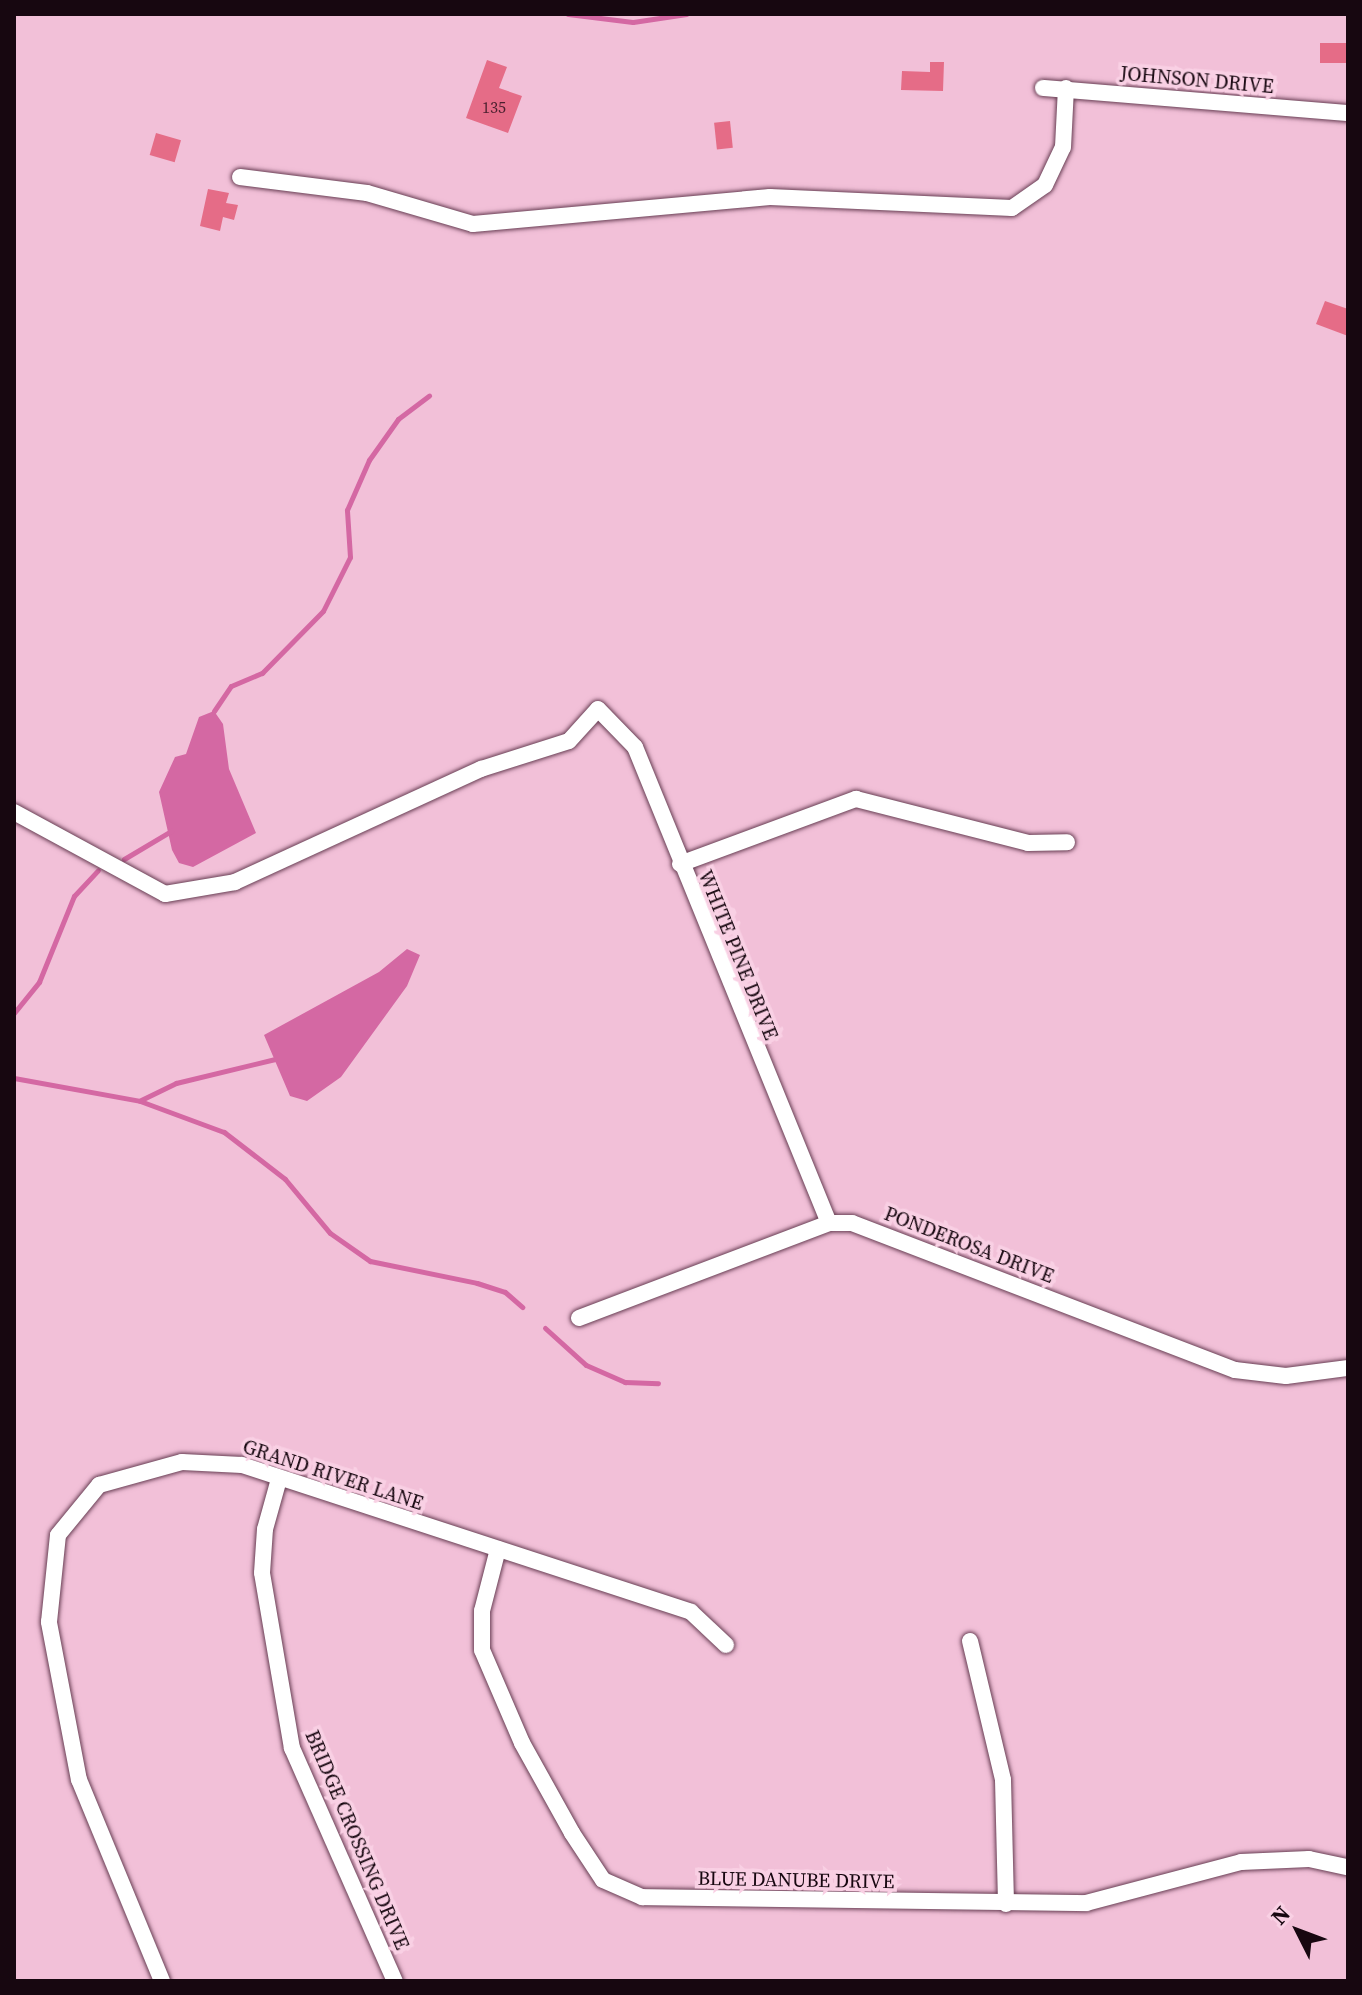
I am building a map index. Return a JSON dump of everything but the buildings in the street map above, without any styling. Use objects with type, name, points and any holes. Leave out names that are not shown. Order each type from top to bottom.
[{"type":"street","name":"JOHNSON DRIVE","points":[[1043,88],[1348,113]]},
{"type":"street","points":[[240,177],[367,193],[473,224],[770,197],[1012,208],[1045,185],[1057,159],[1066,88]]},
{"type":"street","name":"WHITE PINE DRIVE","points":[[14,812],[165,894],[235,882],[481,769],[569,741],[598,709],[635,747],[680,864],[829,1223]]},
{"type":"street","points":[[680,864],[856,799],[1028,843],[1067,842]]},
{"type":"street","name":"PONDEROSA DRIVE","points":[[579,1318],[829,1223],[852,1223],[906,1238],[1235,1370],[1286,1376],[1348,1368]]},
{"type":"street","name":"GRAND RIVER LANE","points":[[162,1981],[79,1780],[49,1622],[50,1570],[58,1535],[77,1507],[99,1485],[133,1471],[221,1462],[691,1612],[726,1645]]},
{"type":"street","name":"BRIDGE CROSSING DRIVE","points":[[279,1479],[265,1529],[262,1573],[292,1748],[395,1981]]},
{"type":"street","name":"BLUE DANUBE DRIVE","points":[[498,1549],[482,1611],[482,1650],[522,1743],[603,1880],[642,1897],[1086,1903],[1241,1862],[1309,1859],[1348,1867]]},
{"type":"street","points":[[970,1641],[1003,1780],[1006,1904]]},
{"type":"shaded area","points":[[214,711],[223,724],[229,769],[256,833],[193,867],[179,863],[172,850],[159,792],[175,757],[186,754],[199,717]]},
{"type":"shaded area","points":[[407,949],[420,955],[407,986],[341,1077],[307,1101],[290,1096],[264,1035],[379,972]]},
{"type":"waterway","points":[[568,14],[633,22],[686,14]]},
{"type":"waterway","points":[[214,711],[231,686],[262,673],[323,611],[350,557],[347,510],[369,460],[398,419],[429,396]]},
{"type":"waterway","points":[[124,859],[171,831]]},
{"type":"waterway","points":[[14,1013],[39,982],[74,896],[98,870]]},
{"type":"waterway","points":[[141,1100],[176,1083],[275,1059]]},
{"type":"waterway","points":[[14,1078],[140,1101],[224,1132],[285,1179],[330,1233],[370,1261],[477,1283],[505,1292],[522,1307]]},
{"type":"waterway","points":[[545,1328],[586,1365],[625,1382],[658,1383]]}]
